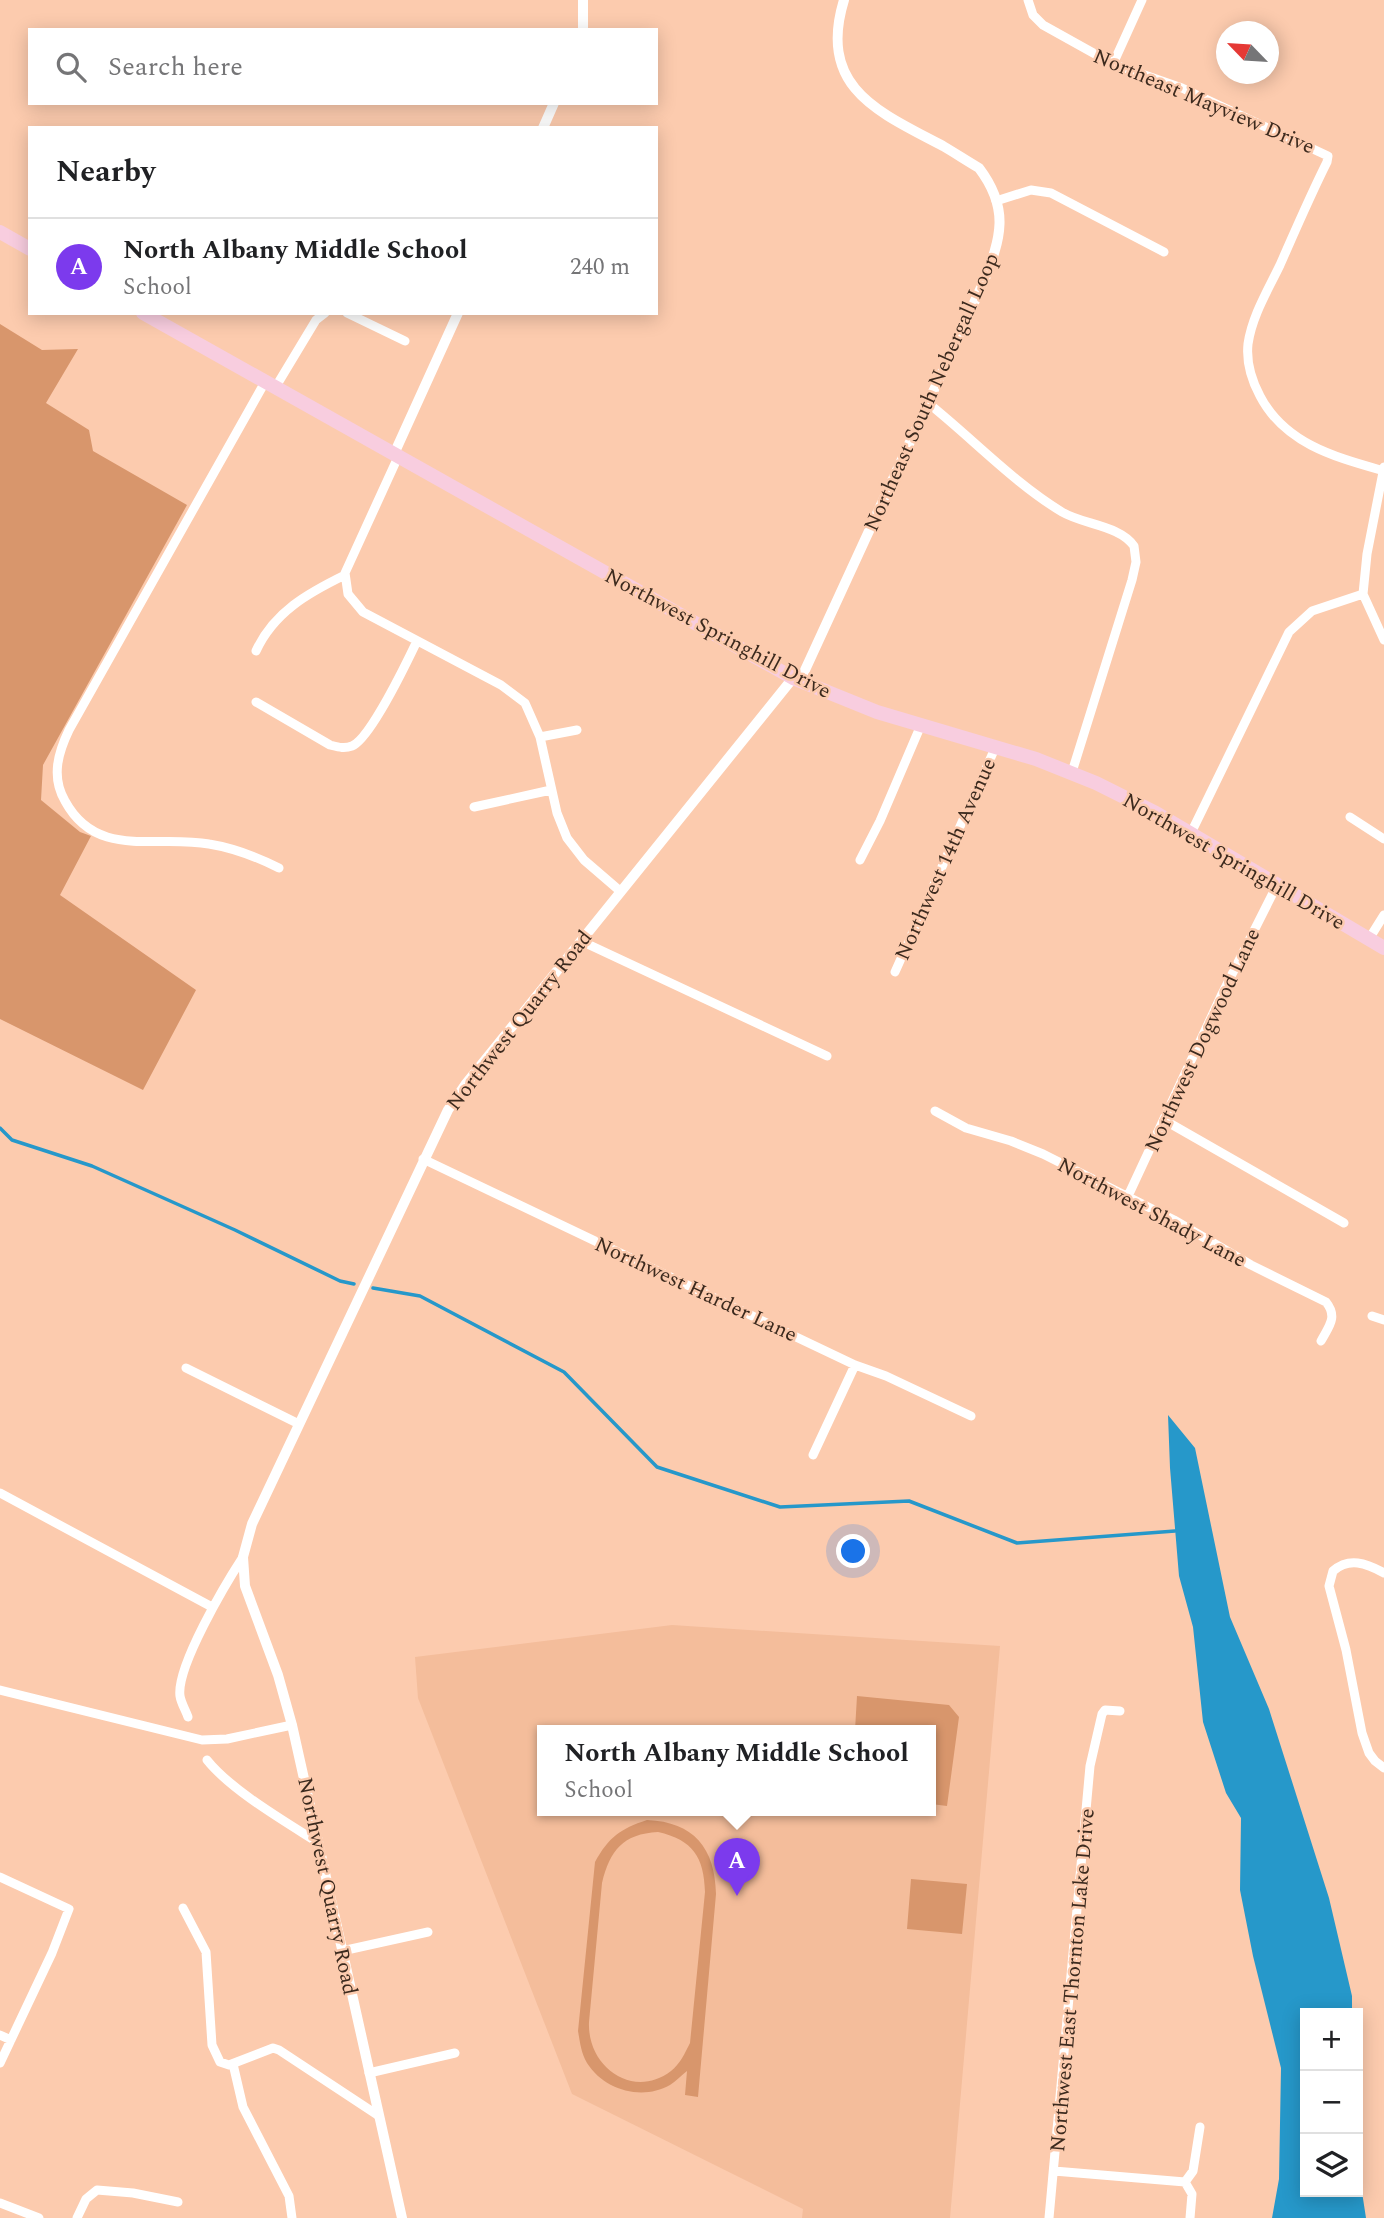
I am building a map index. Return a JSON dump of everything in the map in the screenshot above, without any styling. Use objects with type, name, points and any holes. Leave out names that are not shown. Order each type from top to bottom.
[{"type":"main road","points":[[0,232],[28,248]]},
{"type":"main road","name":"Northwest Springhill Drive","points":[[148,315],[796,679],[877,712],[996,746],[1072,772],[1191,833],[1384,948]]},
{"type":"street","points":[[583,0],[583,28]]},
{"type":"street","name":"Northeast South Nebergall Loop","points":[[796,679],[928,403],[989,267],[1000,232],[996,201],[986,177],[979,169],[881,113],[860,95],[850,82],[838,44],[844,0]]},
{"type":"street","name":"Northeast Mayview Drive","points":[[1028,0],[1034,15],[1043,25],[1113,64],[1182,88],[1328,156],[1255,317],[1248,345],[1249,372],[1262,401],[1284,428],[1296,437],[1321,451],[1384,469]]},
{"type":"street","points":[[1113,64],[1142,0]]},
{"type":"street","points":[[543,126],[553,105]]},
{"type":"street","points":[[996,201],[1031,190],[1051,193],[1164,252]]},
{"type":"street","points":[[279,868],[246,853],[210,844],[173,840],[136,842],[105,837],[79,821],[62,796],[57,768],[62,744],[147,592],[270,385],[316,320],[322,315]]},
{"type":"street","points":[[351,315],[405,341]]},
{"type":"street","points":[[457,315],[354,550],[345,575],[348,594],[363,612],[515,693],[525,703],[540,737],[561,825],[574,849],[621,891]]},
{"type":"street","points":[[928,403],[1062,512],[1121,534],[1135,546],[1136,562],[1132,580],[1072,772]]},
{"type":"street","points":[[1384,469],[1367,554],[1363,594],[1384,640]]},
{"type":"street","points":[[256,651],[264,634],[282,614],[309,592],[345,575]]},
{"type":"street","points":[[1191,833],[1289,632],[1312,611],[1363,594]]},
{"type":"street","points":[[256,702],[330,745],[351,747],[365,735],[417,641]]},
{"type":"street","name":"Northwest Quarry Road","points":[[188,1717],[180,1696],[182,1676],[212,1607],[243,1557],[252,1524],[440,1123],[465,1085],[796,679]]},
{"type":"street","points":[[860,860],[880,821],[921,725]]},
{"type":"street","points":[[540,737],[577,730]]},
{"type":"street","name":"Northwest 14th Avenue","points":[[895,972],[996,746]]},
{"type":"street","points":[[474,807],[551,790]]},
{"type":"street","points":[[1350,817],[1384,839]]},
{"type":"street","name":"Northwest Dogwood Lane","points":[[1128,1196],[1222,994],[1278,885]]},
{"type":"street","points":[[1369,939],[1384,915]]},
{"type":"street","points":[[581,941],[827,1056]]},
{"type":"street","name":"Northwest Shady Lane","points":[[935,1111],[966,1128],[1043,1154],[1128,1196],[1251,1265],[1326,1302],[1333,1312],[1321,1341]]},
{"type":"street","points":[[1164,1120],[1344,1223]]},
{"type":"street","name":"Northwest Harder Lane","points":[[423,1159],[855,1365],[886,1376],[971,1416]]},
{"type":"street","points":[[1372,1316],[1384,1320]]},
{"type":"street","points":[[813,1455],[855,1365]]},
{"type":"street","points":[[186,1368],[299,1424]]},
{"type":"street","points":[[0,1493],[212,1607]]},
{"type":"street","name":"Northwest Quarry Road","points":[[243,1557],[248,1598],[278,1675],[292,1725],[402,2218]]},
{"type":"street","points":[[1384,1573],[1366,1564],[1346,1563],[1333,1571],[1329,1586],[1346,1650],[1362,1734],[1369,1753],[1384,1768]]},
{"type":"street","points":[[0,1690],[201,1740],[227,1739],[292,1725]]},
{"type":"street","name":"Northwest East Thornton Lake Drive","points":[[1049,2218],[1094,1742],[1105,1710],[1120,1711]]},
{"type":"street","points":[[207,1760],[220,1774],[270,1812],[317,1842]]},
{"type":"street","points":[[0,1877],[69,1909],[52,1953],[0,2063]]},
{"type":"street","points":[[183,1908],[206,1952],[212,2045],[220,2062],[229,2065],[273,2048],[279,2050],[379,2116]]},
{"type":"street","points":[[342,1951],[428,1933]]},
{"type":"street","points":[[0,2035],[10,2040]]},
{"type":"street","points":[[369,2073],[456,2053]]},
{"type":"street","points":[[233,2064],[243,2107],[289,2196],[292,2218]]},
{"type":"street","points":[[1185,2182],[1193,2171],[1200,2127]]},
{"type":"street","points":[[1054,2171],[1185,2182]]},
{"type":"street","points":[[1185,2182],[1192,2194],[1190,2218]]},
{"type":"street","points":[[77,2218],[86,2199],[97,2190],[133,2193],[178,2202]]},
{"type":"street","points":[[0,2203],[39,2218]]},
{"type":"shaded area","points":[[0,324],[42,350],[78,349],[46,403],[89,430],[93,451],[187,505],[43,765],[41,800],[80,832],[91,836],[60,895],[196,990],[143,1090],[0,1019]]},
{"type":"shaded area","points":[[672,1625],[1000,1646],[950,2218],[802,2218],[803,2209],[572,2094],[418,1698],[415,1657]]},
{"type":"shaded area","points":[[857,1696],[949,1705],[959,1717],[947,1806],[936,1805],[936,1725],[855,1725]]},
{"type":"shaded area","points":[[647,1820],[663,1822],[689,1832],[699,1840],[706,1851],[715,1878],[716,1894],[698,2097],[685,2095],[687,2071],[659,2090],[636,2092],[613,2086],[594,2072],[581,2047],[578,2031],[595,1862],[610,1840]],"holes":[[[646,1833],[670,1835],[688,1845],[694,1852],[704,1880],[690,2043],[680,2062],[671,2071],[656,2079],[642,2082],[628,2080],[604,2065],[590,2038],[589,2022],[602,1883],[609,1861],[627,1840]]]},
{"type":"shaded area","points":[[911,1879],[967,1884],[962,1934],[907,1929]]},
{"type":"water","points":[[1168,1415],[1195,1448],[1230,1617],[1269,1709],[1329,1898],[1352,1996],[1352,2008],[1300,2008],[1300,2197],[1363,2197],[1366,2218],[1272,2218],[1279,2179],[1281,2068],[1253,1956],[1240,1890],[1241,1818],[1226,1793],[1203,1722],[1193,1627],[1179,1576]]},
{"type":"waterway","points":[[0,1128],[12,1140],[92,1166],[340,1281],[354,1284]]},
{"type":"waterway","points":[[373,1288],[420,1296],[564,1372],[657,1467],[780,1507],[909,1501],[1017,1543],[1175,1531]]},
{"type":"place","name":"North Albany Middle School","points":[[737,1896]]}]
